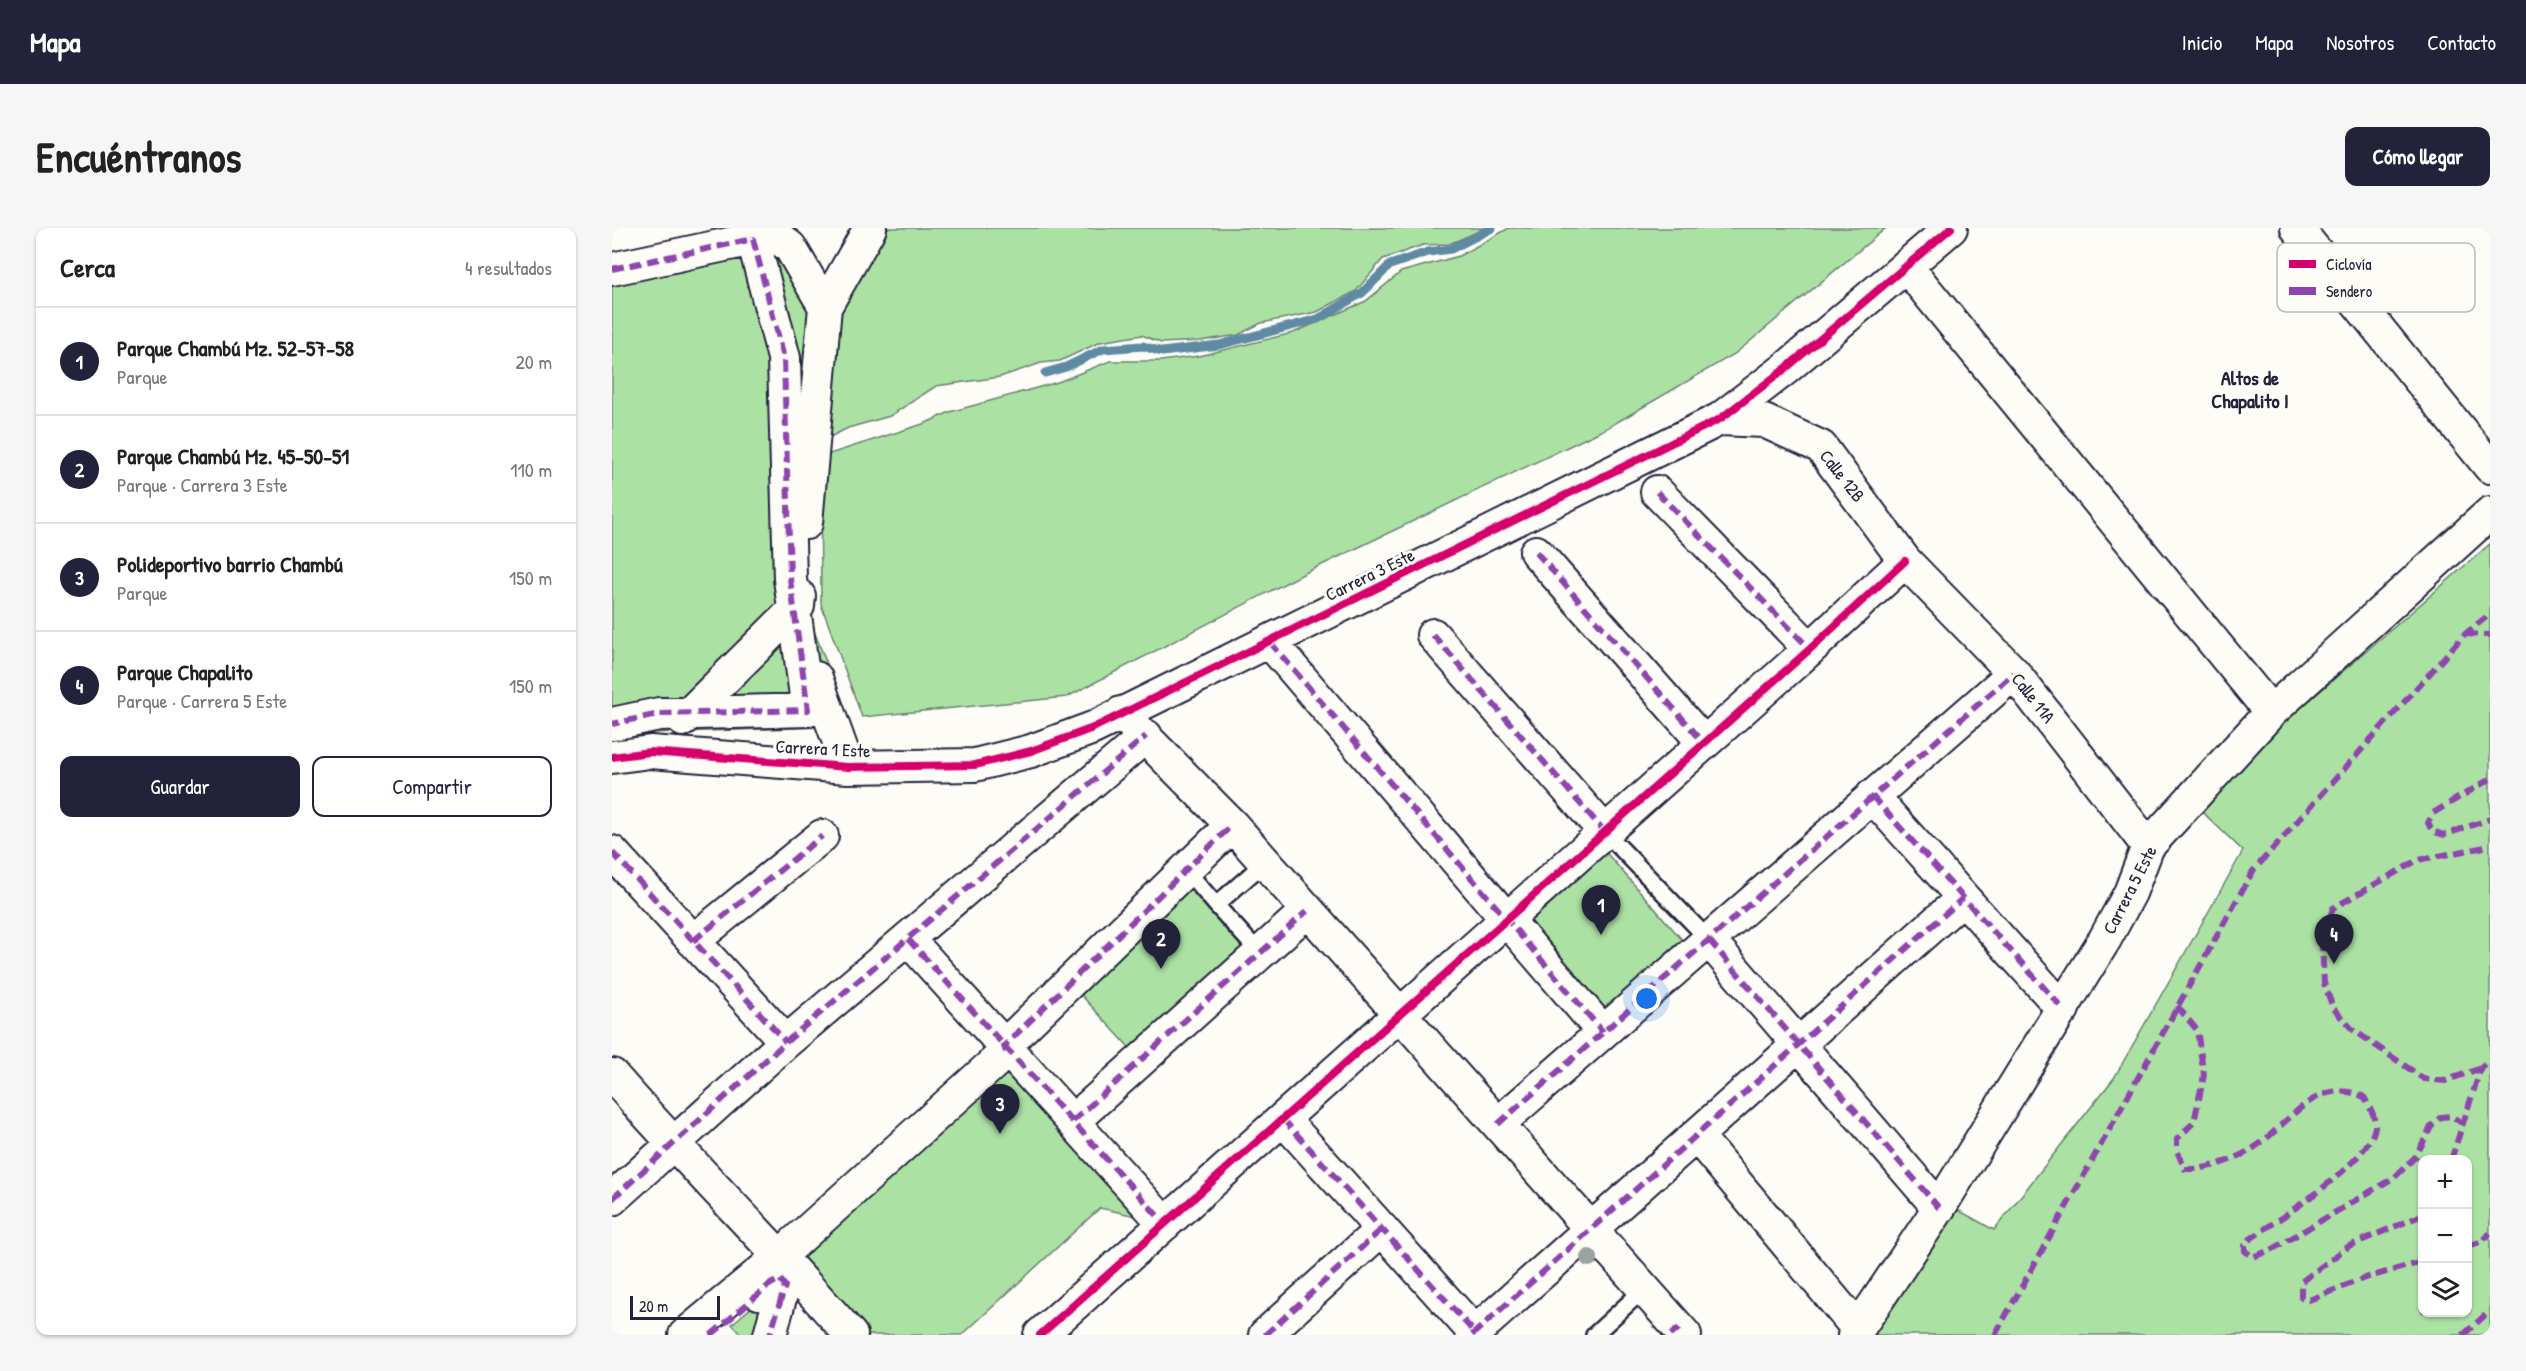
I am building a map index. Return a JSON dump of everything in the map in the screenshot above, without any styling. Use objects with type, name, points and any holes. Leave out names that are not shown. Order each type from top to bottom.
[{"type":"street","points":[[612,252],[731,228]]},
{"type":"street","points":[[766,228],[790,247],[825,307]]},
{"type":"street","points":[[848,767],[820,692],[798,606],[825,307],[870,228]]},
{"type":"street","name":"Carrera 3 Este","points":[[1031,752],[1093,728],[1720,419],[1785,369],[1951,228]]},
{"type":"street","points":[[2297,228],[2309,243]]},
{"type":"street","points":[[612,269],[753,239],[784,358],[790,579],[808,711],[659,714],[612,724]]},
{"type":"street","points":[[1906,266],[2271,712]]},
{"type":"street","points":[[2365,312],[2490,467]]},
{"type":"street","name":"Calle 12B","points":[[1720,419],[1764,421],[1821,447],[1905,561]]},
{"type":"street","points":[[1657,492],[1810,649]]},
{"type":"street","name":"Carrera 5 Este","points":[[1856,1332],[1938,1208],[2062,1009],[2130,893],[2148,846],[2271,712],[2490,513]]},
{"type":"street","points":[[1536,552],[1704,743]]},
{"type":"street","points":[[1042,1334],[1810,649],[1905,561]]},
{"type":"street","name":"Calle 11A","points":[[1905,561],[2014,673],[2148,846]]},
{"type":"street","points":[[650,752],[798,606]]},
{"type":"street","points":[[1433,635],[1605,832]]},
{"type":"street","points":[[1270,642],[1604,1032]]},
{"type":"street","points":[[1498,1124],[2014,673]]},
{"type":"street","points":[[1121,713],[1232,825],[1644,1289],[1678,1333]]},
{"type":"street","points":[[612,1199],[786,1042],[1146,736]]},
{"type":"street","name":"Carrera 1 Este","points":[[612,757],[650,752],[848,767],[975,765],[1031,752]]},
{"type":"street","points":[[1872,796],[2062,1009]]},
{"type":"street","points":[[685,1335],[781,1255],[1005,1049],[1232,825]]},
{"type":"street","points":[[693,941],[822,836]]},
{"type":"street","points":[[612,852],[786,1042]]},
{"type":"street","points":[[1283,1119],[1479,1332],[1963,898]]},
{"type":"street","points":[[1072,1121],[1307,911]]},
{"type":"street","points":[[908,939],[1165,1224]]},
{"type":"street","points":[[1709,940],[1938,1208]]},
{"type":"street","points":[[612,1075],[673,1144],[781,1255],[851,1335]]},
{"type":"street","points":[[1697,1136],[1856,1332]]},
{"type":"street","points":[[1265,1335],[1382,1229]]},
{"type":"street","points":[[717,1332],[769,1285],[780,1279],[785,1286],[770,1335]]},
{"type":"lane","points":[[1605,832],[1709,940]]},
{"type":"lane","points":[[1216,905],[1264,863]]},
{"type":"lane","points":[[1193,878],[1256,950]]},
{"type":"lane","points":[[1594,1335],[1644,1289]]},
{"type":"green space","points":[[765,228],[824,305],[808,494],[804,605],[851,726],[624,734],[612,739],[612,254]]},
{"type":"green space","points":[[873,228],[1487,228],[1449,244],[1423,245],[1383,259],[1356,291],[1317,312],[1261,323],[1238,335],[1200,341],[1161,343],[1142,335],[1100,342],[1060,361],[1041,363],[1000,377],[936,386],[890,416],[848,428],[818,443],[828,308]]},
{"type":"green space","points":[[1509,228],[1886,228],[1736,353],[1607,428],[1303,574],[1067,697],[862,717],[821,604],[820,457],[926,423],[950,412],[1058,382],[1110,361],[1161,361],[1199,356],[1293,333],[1366,301],[1401,272],[1459,256]]},
{"type":"green space","points":[[2490,544],[2490,1335],[1861,1335],[1951,1206],[1994,1230],[2114,1078],[2243,851],[2192,802]]},
{"type":"green space","points":[[1603,849],[1691,950],[1604,1024],[1511,920]]},
{"type":"green space","points":[[1184,880],[1251,953],[1139,1058],[1072,985]]},
{"type":"green space","points":[[1008,1060],[1154,1220],[1100,1208],[962,1335],[863,1335],[791,1253]]},
{"type":"green space","points":[[774,1288],[764,1335],[742,1335],[732,1324]]},
{"type":"waterway","points":[[1045,373],[1066,367],[1103,349],[1143,346],[1162,352],[1219,345],[1318,319],[1362,293],[1390,265],[1428,252],[1451,249],[1492,228]]},
{"type":"marked path","points":[[612,269],[753,239],[784,358],[790,579],[808,710],[659,714],[612,724]]},
{"type":"marked path","points":[[1657,492],[1810,649]]},
{"type":"marked path","points":[[1536,552],[1704,743]]},
{"type":"marked path","points":[[1995,1335],[2253,871],[2465,634],[2490,614]]},
{"type":"marked path","points":[[2465,634],[2490,635]]},
{"type":"marked path","points":[[1433,635],[1605,832]]},
{"type":"marked path","points":[[1270,642],[1603,1032]]},
{"type":"marked path","points":[[1498,1124],[2014,673]]},
{"type":"marked path","points":[[612,1199],[786,1042],[1146,736]]},
{"type":"marked path","points":[[2490,779],[2433,813],[2428,823],[2432,831],[2444,835],[2490,819]]},
{"type":"marked path","points":[[1872,796],[2063,1009]]},
{"type":"marked path","points":[[1006,1052],[1004,1046],[1232,825]]},
{"type":"marked path","points":[[693,941],[822,836]]},
{"type":"marked path","points":[[2481,1068],[2445,1081],[2424,1079],[2352,1029],[2333,1008],[2324,983],[2322,943],[2333,908],[2418,860],[2490,846]]},
{"type":"marked path","points":[[612,852],[786,1042]]},
{"type":"marked path","points":[[1472,1335],[1963,898]]},
{"type":"marked path","points":[[1073,1121],[1307,911]]},
{"type":"marked path","points":[[908,939],[1165,1224]]},
{"type":"marked path","points":[[1709,940],[1939,1208]]},
{"type":"marked path","points":[[2177,1006],[2197,1030],[2204,1075],[2194,1122],[2177,1139],[2177,1151],[2185,1169],[2217,1165],[2247,1152],[2315,1098],[2330,1093],[2346,1092],[2364,1097],[2374,1118],[2374,1131],[2367,1145],[2354,1160],[2300,1205],[2249,1240],[2245,1245],[2245,1251],[2253,1257],[2273,1249],[2395,1177],[2416,1156],[2432,1125],[2441,1117],[2451,1116],[2462,1123]]},
{"type":"marked path","points":[[2453,1155],[2481,1068],[2490,1060]]},
{"type":"marked path","points":[[1283,1119],[1475,1333]]},
{"type":"marked path","points":[[2418,1217],[2349,1246],[2301,1282],[2301,1297],[2309,1300],[2365,1278],[2418,1263]]},
{"type":"marked path","points":[[1265,1335],[1382,1229]]},
{"type":"marked path","points":[[2472,1245],[2483,1241],[2490,1233]]},
{"type":"marked path","points":[[711,1335],[769,1285],[780,1279],[785,1286],[770,1335]]},
{"type":"marked path","points":[[2463,1335],[2490,1311]]},
{"type":"marked path","points":[[1671,1335],[1679,1328]]},
{"type":"cycle path","points":[[612,757],[650,752],[848,767],[975,765],[1031,751],[1093,728],[1720,419],[1785,369],[1951,228]]},
{"type":"cycle path","points":[[1040,1335],[1810,649],[1905,561]]},
{"type":"place","name":"Parque Chambú Mz. 52-57-58","points":[[1601,935]]},
{"type":"place","name":"Parque Chapalito","points":[[2334,964]]},
{"type":"place","name":"Parque Chambú Mz. 45-50-51","points":[[1161,969]]},
{"type":"place","name":"Polideportivo barrio Chambú","points":[[1000,1134]]},
{"type":"district","name":"Altos de Chapalito I","points":[[2250,390]]}]
